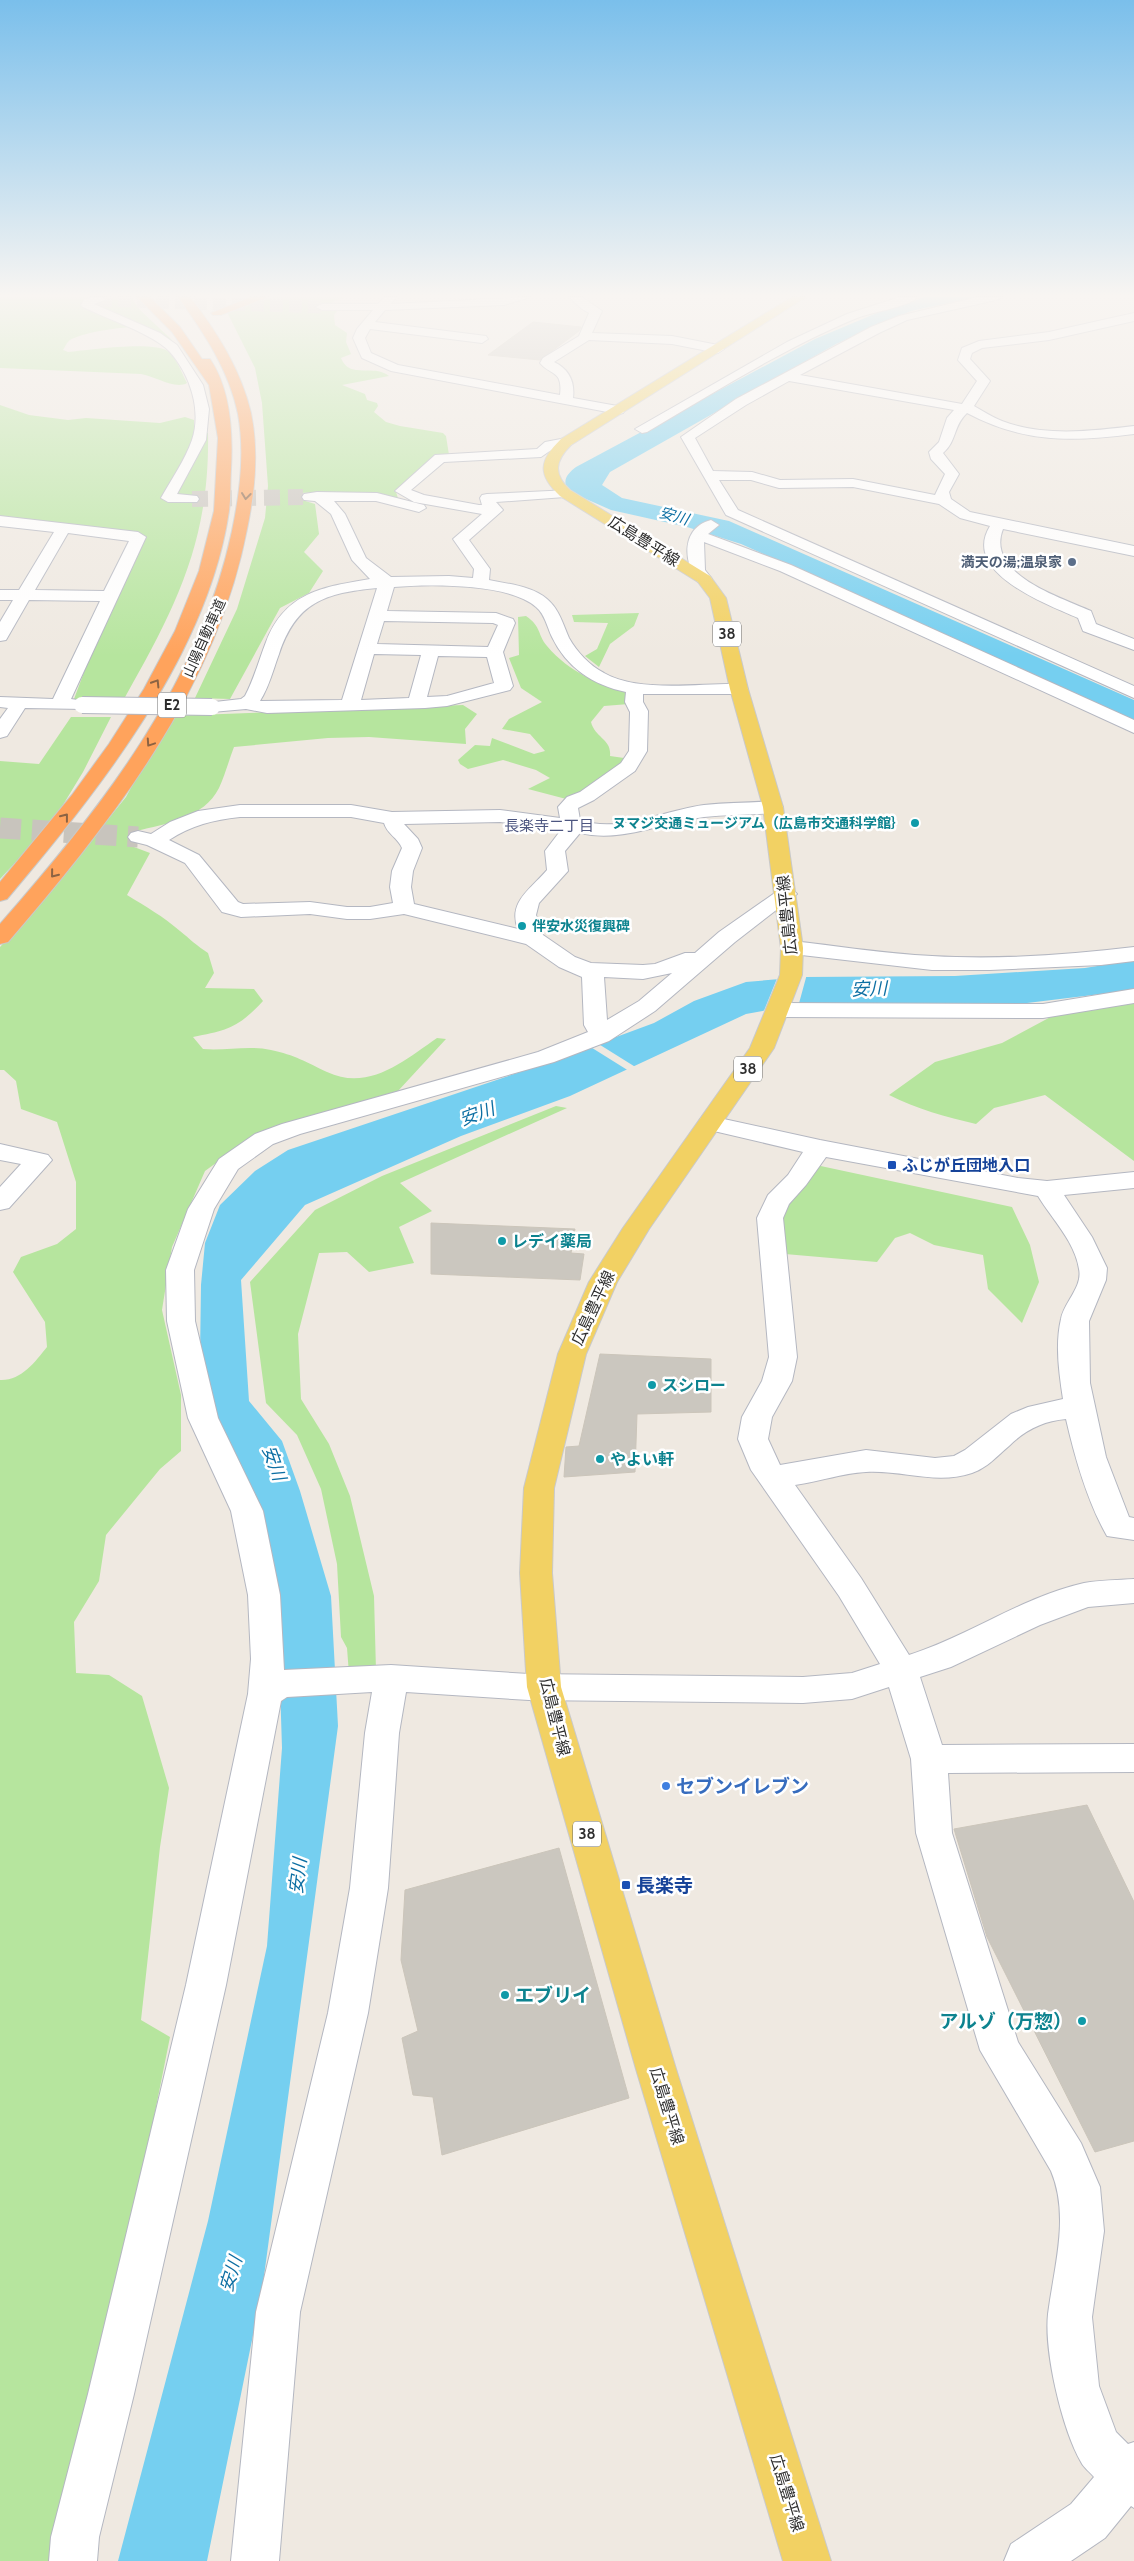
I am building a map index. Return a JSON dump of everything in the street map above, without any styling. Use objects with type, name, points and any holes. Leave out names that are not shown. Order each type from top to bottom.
[{"type":"highway","name":"山陽自動車道","points":[[0,895],[79,799],[164,670],[195,603],[217,534],[226,473],[223,417]]},
{"type":"highway","name":"山陽自動車道","points":[[0,937],[31,902],[116,793],[156,733],[199,653],[221,603],[241,533],[249,472],[243,417]]},
{"type":"main road","name":"広島豊平線","points":[[624,417],[619,420],[597,422],[566,442],[553,454],[549,472],[555,485],[565,493],[704,579],[718,598],[739,690],[773,807],[792,948],[791,975],[779,1010],[762,1048],[636,1228],[602,1282],[572,1354],[539,1488],[536,1573],[544,1687],[656,2069],[807,2561]]},
{"type":"street","points":[[192,499],[168,498],[199,440],[201,417]]},
{"type":"street","points":[[610,417],[644,430],[678,435],[713,417]]},
{"type":"street","points":[[644,430],[668,417]]},
{"type":"street","points":[[944,501],[942,492],[952,474],[936,456],[936,452],[946,443],[948,431],[955,417]]},
{"type":"street","points":[[982,417],[998,424],[1037,434],[1094,435],[1134,430]]},
{"type":"street","points":[[678,435],[730,506],[731,512]]},
{"type":"street","points":[[455,617],[482,569],[462,539],[496,510],[490,508],[473,510],[447,503],[420,501],[402,491],[440,458],[541,453],[550,444],[566,442]]},
{"type":"street","points":[[708,475],[752,476],[779,484],[853,483],[944,501],[965,515],[1000,524],[1134,551]]},
{"type":"street","points":[[490,508],[488,498],[565,493]]},
{"type":"street","points":[[387,582],[376,576],[353,554],[337,512],[310,497],[377,497],[414,508],[441,506],[447,503]]},
{"type":"street","points":[[704,579],[698,570],[695,545],[700,534],[731,512]]},
{"type":"street","points":[[731,512],[1134,693]]},
{"type":"street","points":[[0,522],[138,537],[59,705]]},
{"type":"street","points":[[1000,524],[996,527],[991,544],[996,560],[1009,576],[1085,614],[1089,627],[1134,645]]},
{"type":"street","points":[[0,636],[64,528]]},
{"type":"street","points":[[700,534],[732,546],[1055,688],[1134,726]]},
{"type":"street","points":[[350,705],[387,582]]},
{"type":"street","points":[[246,704],[253,700],[284,620],[295,608],[336,590],[387,582],[473,582],[515,590],[535,598],[548,609],[554,618],[561,638],[581,663],[602,679],[638,688],[739,690]]},
{"type":"street","points":[[0,595],[111,596]]},
{"type":"street","points":[[0,702],[59,705],[212,707],[246,704],[267,708],[447,701],[504,686],[494,652],[507,623],[496,618],[378,616]]},
{"type":"street","points":[[367,649],[494,652]]},
{"type":"street","points":[[417,703],[431,650]]},
{"type":"street","points":[[1110,683],[1134,676]]},
{"type":"street","points":[[576,825],[571,823],[568,807],[574,801],[588,796],[628,766],[638,752],[639,711],[633,704],[632,698],[638,688]]},
{"type":"street","points":[[0,732],[20,703]]},
{"type":"street","points":[[699,960],[685,960],[659,970],[643,972],[588,970],[567,962],[534,939],[404,908],[347,913],[310,908],[241,911],[230,908],[192,859],[146,839],[205,815],[222,812],[352,811],[392,818],[456,819],[500,816],[534,822],[595,828],[629,828],[705,811],[773,807]]},
{"type":"street","points":[[392,818],[396,830],[410,840],[413,848],[412,855],[404,863],[400,879],[404,908]]},
{"type":"street","points":[[534,939],[524,916],[527,904],[558,871],[555,850],[576,825]]},
{"type":"street","points":[[73,2561],[75,2537],[111,2394],[273,1689],[268,1659],[264,1595],[247,1511],[203,1418],[181,1321],[180,1270],[200,1209],[228,1164],[244,1151],[264,1139],[291,1129],[546,1057],[601,1036],[647,1006],[699,960],[786,894]]},
{"type":"street","points":[[792,948],[932,963],[1055,960],[1134,954]]},
{"type":"street","points":[[588,970],[593,976],[596,1025],[601,1036]]},
{"type":"street","points":[[779,1010],[1043,1011],[1134,996]]},
{"type":"street","points":[[710,1123],[820,1148],[1018,1186],[1047,1189],[1090,1187],[1134,1180]]},
{"type":"street","points":[[820,1148],[809,1158],[798,1179],[775,1202],[770,1218],[783,1357],[777,1381],[757,1417],[754,1439],[762,1462],[850,1587],[901,1670],[929,1759],[934,1833],[1000,2050],[1066,2157],[1079,2187],[1082,2231],[1070,2317],[1076,2386],[1098,2447],[1131,2475],[1088,2521],[1028,2561]]},
{"type":"street","points":[[0,1152],[39,1160],[0,1202]]},
{"type":"street","points":[[1047,1189],[1081,1240],[1094,1270],[1090,1286],[1076,1312],[1073,1333],[1077,1408],[1102,1492],[1118,1528],[1134,1529]]},
{"type":"street","points":[[771,1476],[801,1473],[848,1461],[878,1461],[915,1467],[955,1467],[976,1460],[1003,1434],[1025,1418],[1052,1409],[1077,1408]]},
{"type":"street","points":[[273,1689],[386,1679],[544,1687],[803,1690],[852,1686],[939,1658],[1028,1616],[1085,1595],[1134,1591]]},
{"type":"street","points":[[256,2561],[278,2312],[348,2013],[369,1888],[386,1679]]},
{"type":"street","points":[[929,1759],[1134,1758]]},
{"type":"green space","points":[[0,417],[41,417],[68,420],[86,418],[160,423],[185,417],[194,420],[194,434],[208,433],[207,472],[203,507],[196,540],[186,572],[159,634],[124,699],[74,699],[112,597],[142,537],[0,521]]},
{"type":"green space","points":[[263,417],[379,417],[386,422],[443,433],[446,436],[449,455],[407,481],[396,492],[398,498],[333,492],[296,493],[299,499],[315,504],[319,534],[304,552],[323,571],[309,593],[280,608],[230,699],[195,698],[237,609],[265,518],[268,486]]},
{"type":"green space","points":[[639,613],[634,626],[610,644],[599,667],[585,656],[597,649],[608,623],[574,622],[572,615]]},
{"type":"green space","points":[[526,616],[535,624],[547,646],[565,663],[596,681],[630,692],[629,704],[604,706],[591,722],[596,732],[606,742],[610,750],[610,756],[624,758],[620,766],[570,800],[528,789],[550,778],[536,770],[503,760],[468,769],[460,764],[458,760],[475,745],[490,746],[492,738],[534,754],[545,751],[530,734],[502,729],[509,719],[542,702],[521,688],[509,658],[519,655],[518,617]]},
{"type":"green space","points":[[463,705],[477,714],[465,729],[466,744],[369,737],[328,738],[234,747],[219,788],[204,806],[183,818],[160,826],[136,831],[131,840],[134,847],[150,853],[127,895],[168,921],[208,953],[214,973],[205,988],[254,989],[263,1001],[246,1017],[232,1026],[224,1030],[193,1037],[203,1049],[254,1048],[271,1050],[294,1057],[342,1077],[357,1078],[372,1076],[386,1071],[437,1038],[446,1039],[398,1091],[289,1122],[249,1139],[205,1171],[172,1247],[162,1310],[181,1395],[181,1451],[160,1469],[106,1535],[99,1581],[74,1622],[76,1673],[109,1675],[142,1696],[169,1788],[160,1847],[141,2020],[170,2037],[133,2222],[52,2561],[0,2561],[0,1380],[15,1377],[27,1370],[47,1347],[45,1322],[13,1272],[21,1257],[57,1244],[76,1229],[76,1182],[57,1122],[21,1109],[16,1081],[4,1070],[0,1070],[0,947],[48,894],[126,797],[170,716]]},
{"type":"green space","points":[[71,717],[111,717],[83,772],[52,823],[0,879],[0,761],[39,764]]},
{"type":"green space","points":[[1134,999],[1134,1161],[1045,1095],[994,1108],[976,1124],[932,1112],[889,1095],[935,1062],[1002,1043],[1058,1013]]},
{"type":"green space","points":[[556,1106],[567,1108],[400,1183],[432,1211],[399,1227],[414,1263],[369,1272],[347,1252],[319,1253],[298,1334],[301,1399],[329,1444],[350,1496],[374,1596],[376,1671],[349,1674],[347,1648],[341,1637],[337,1564],[321,1489],[297,1435],[266,1403],[250,1282],[315,1210],[382,1176]]},
{"type":"green space","points":[[816,1165],[1012,1207],[1030,1245],[1039,1282],[1022,1323],[988,1289],[983,1255],[934,1245],[910,1233],[895,1238],[877,1262],[785,1254],[779,1224],[784,1207]]},
{"type":"water","name":"安川","points":[[670,417],[708,417],[610,472],[602,485],[622,498],[729,521],[1134,700],[1134,721],[741,544],[687,527],[611,510],[568,491],[565,484],[566,477],[576,467]]},
{"type":"water","name":"安川","points":[[1134,960],[1134,990],[1027,1003],[805,1003],[746,1014],[570,1096],[461,1136],[305,1205],[241,1280],[249,1401],[282,1441],[300,1491],[331,1596],[338,1726],[262,2291],[207,2561],[118,2561],[208,2221],[267,1946],[282,1748],[277,1591],[219,1423],[200,1357],[201,1285],[205,1243],[220,1205],[255,1171],[288,1150],[535,1067],[654,1023],[694,1001],[746,982],[804,977],[955,976],[1085,968]]},
{"type":"pier","points":[[807,974],[798,1007],[763,1013],[778,976]]},
{"type":"pier","points":[[597,1043],[637,1068],[629,1071],[589,1046]]},
{"type":"building","name":"レデイ薬局","points":[[431,1223],[575,1229],[571,1253],[584,1254],[580,1280],[431,1274]]},
{"type":"building","name":"スシロー","points":[[600,1354],[711,1359],[711,1412],[637,1414],[635,1472],[564,1477],[566,1447],[579,1446]]},
{"type":"building","name":"アルゾ（万惣）","points":[[1087,1805],[1134,1902],[1134,2141],[1095,2152],[987,1937],[954,1829]]},
{"type":"building","name":"エブリイ","points":[[559,1848],[629,2098],[442,2155],[433,2097],[413,2095],[402,2038],[418,2031],[401,1960],[405,1890]]},
{"type":"tunnel","points":[[192,499],[303,497]]},
{"type":"tunnel","points":[[0,828],[138,837]]},
{"type":"place","name":"満天の湯;温泉家","points":[[1072,562]]},
{"type":"place","name":"ヌマジ交通ミュージアム（広島市交通科学館｝","points":[[915,823]]},
{"type":"place","name":"伴安水災復興碑","points":[[522,926]]},
{"type":"place","name":"ふじが丘団地入口","points":[[892,1165]]},
{"type":"place","name":"レデイ薬局","points":[[502,1241]]},
{"type":"place","name":"スシロー","points":[[652,1385]]},
{"type":"place","name":"やよい軒","points":[[600,1459]]},
{"type":"place","name":"セブンイレブン","points":[[666,1786]]},
{"type":"place","name":"長楽寺","points":[[626,1885]]},
{"type":"place","name":"エブリイ","points":[[505,1995]]},
{"type":"place","name":"アルゾ（万惣）","points":[[1082,2021]]},
{"type":"district","name":"長楽寺二丁目","points":[[549,826]]}]
